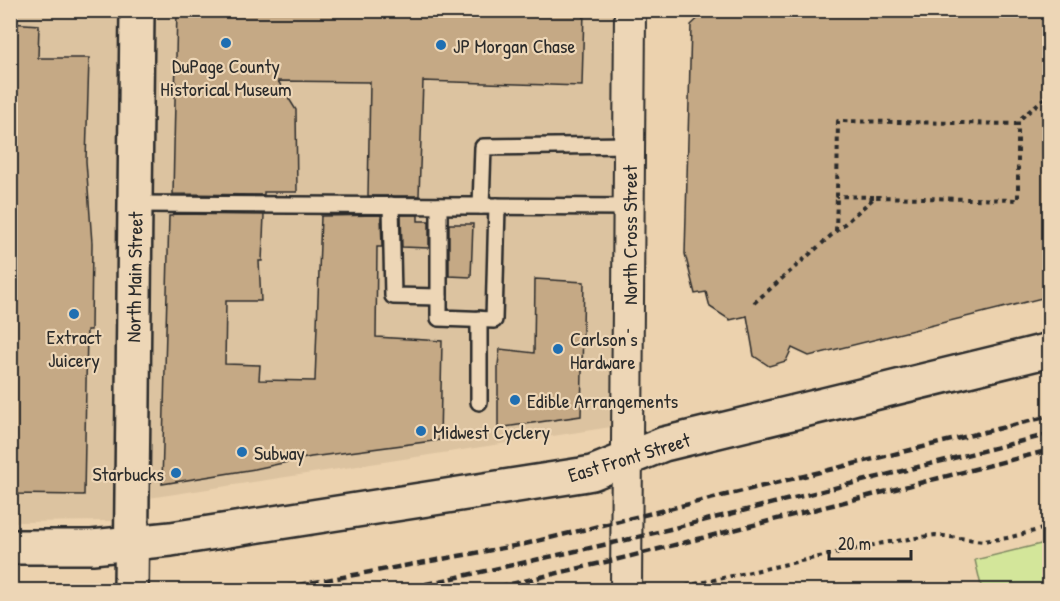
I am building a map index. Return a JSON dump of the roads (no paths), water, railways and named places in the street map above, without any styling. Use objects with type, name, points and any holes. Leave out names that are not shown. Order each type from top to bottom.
[{"type":"street","name":"North Main Street","points":[[131,591],[137,10]]},
{"type":"street","name":"North Cross Street","points":[[626,591],[630,10]]},
{"type":"street","name":"East Front Street","points":[[10,547],[92,547],[171,539],[581,475],[664,444],[1050,350]]},
{"type":"lane","points":[[440,206],[439,318],[494,320],[489,206],[483,147],[629,144]]},
{"type":"lane","points":[[135,204],[629,207]]},
{"type":"lane","points":[[391,205],[393,296],[439,297]]},
{"type":"lane","points":[[478,402],[479,319]]},
{"type":"railway","points":[[271,590],[525,544],[1050,416]]},
{"type":"railway","points":[[399,590],[626,540],[1050,434]]},
{"type":"railway","points":[[485,590],[627,557],[1050,450]]},
{"type":"place","name":"DuPage County Historical Museum","points":[[226,43]]},
{"type":"place","name":"JP Morgan Chase","points":[[441,45]]},
{"type":"place","name":"Extract Juicery","points":[[74,314]]},
{"type":"place","name":"Carlson's Hardware","points":[[558,349]]},
{"type":"place","name":"Edible Arrangements","points":[[515,400]]},
{"type":"place","name":"Midwest Cyclery","points":[[421,431]]},
{"type":"place","name":"Subway","points":[[242,452]]},
{"type":"place","name":"Starbucks","points":[[176,473]]}]
